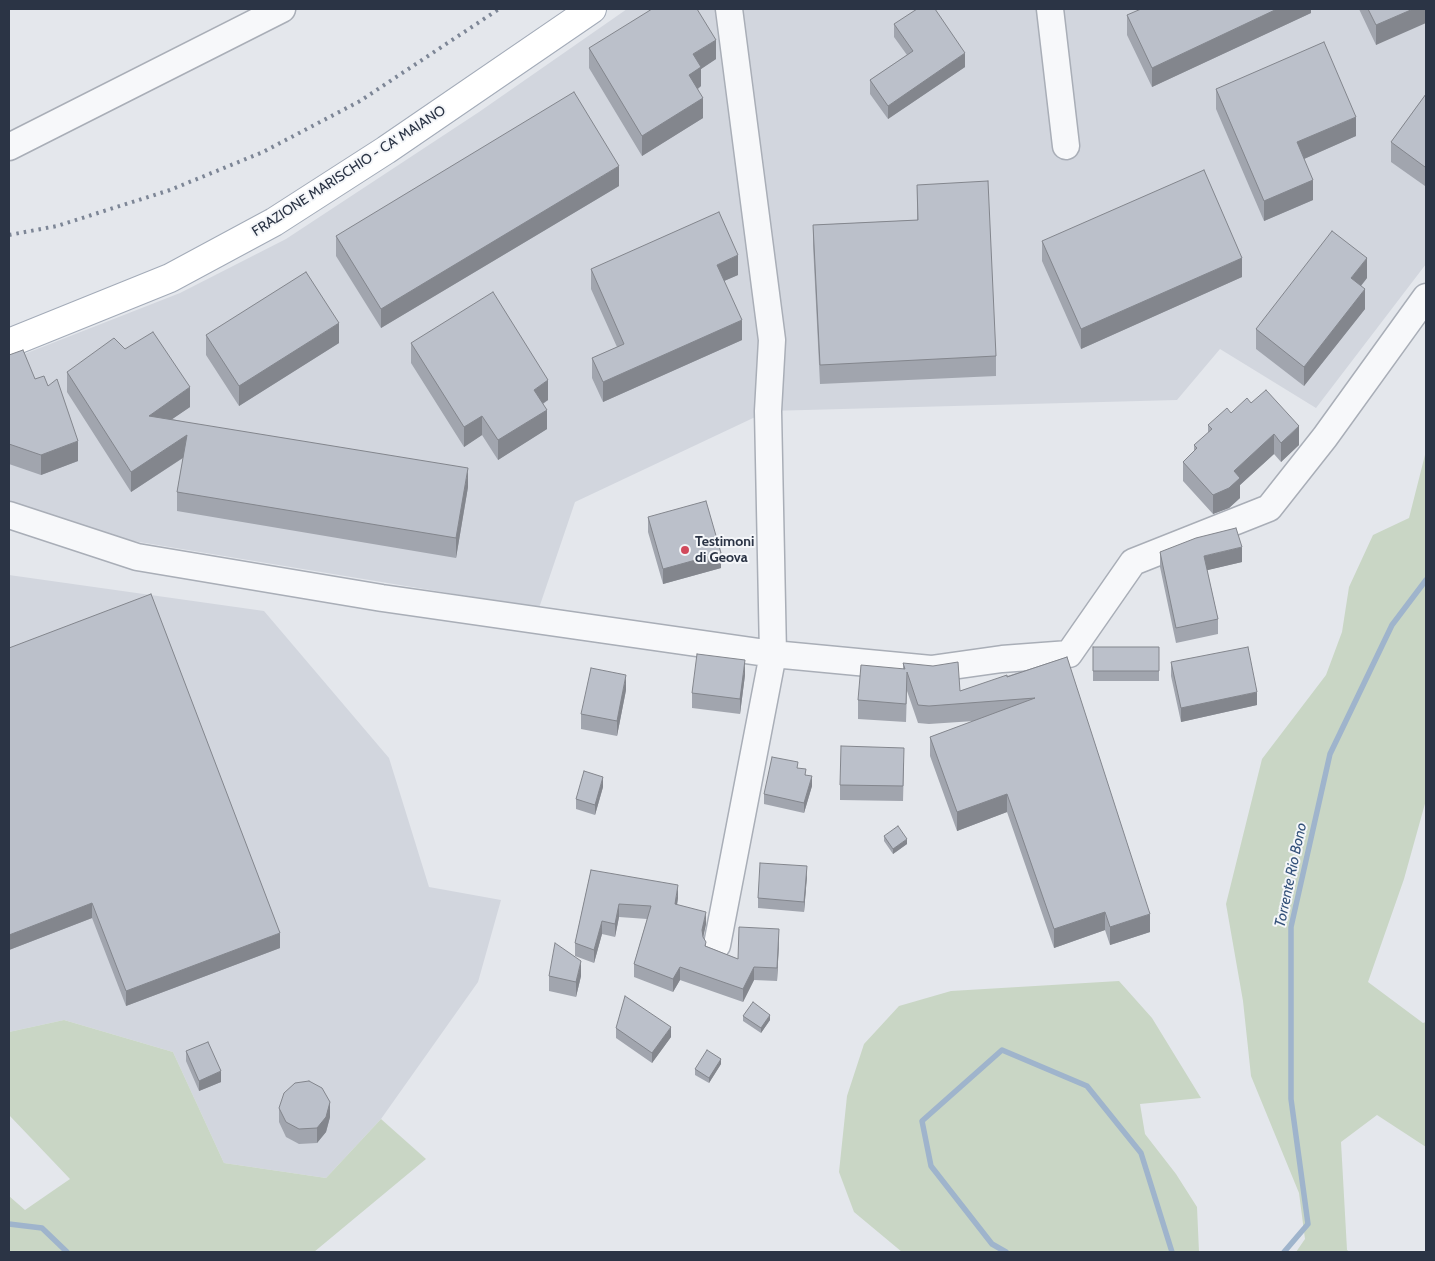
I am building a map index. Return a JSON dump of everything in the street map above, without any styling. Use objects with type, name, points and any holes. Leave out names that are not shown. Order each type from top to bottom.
[{"type":"main road","name":"FRAZIONE MARISCHIO - CA' MAIANO","points":[[9,343],[170,278],[274,222],[386,150],[592,9]]},
{"type":"street","points":[[9,147],[282,9]]},
{"type":"street","points":[[717,945],[773,654],[768,411],[772,340],[729,9]]},
{"type":"street","points":[[1050,9],[1066,146]]},
{"type":"street","points":[[9,515],[137,557],[382,598],[773,654],[931,669],[1002,659],[1069,654],[1132,562],[1269,508],[1325,437],[1426,297]]},
{"type":"shaded area","points":[[627,9],[1426,9],[1426,264],[1316,408],[1220,349],[1177,400],[768,411],[575,502],[539,608],[121,539],[9,504],[9,360],[180,293],[286,239],[479,112]]},
{"type":"shaded area","points":[[9,575],[264,611],[389,758],[429,887],[501,900],[478,982],[381,1119],[326,1178],[224,1163],[173,1052],[64,1020],[9,1032]]},
{"type":"green space","points":[[1426,451],[1426,800],[1404,879],[1368,982],[1423,1023],[1426,1022],[1426,1147],[1377,1115],[1341,1142],[1347,1250],[1350,1252],[1296,1252],[1305,1239],[1299,1193],[1251,1076],[1243,1001],[1226,904],[1262,759],[1326,675],[1342,632],[1349,587],[1373,535],[1409,518]]},
{"type":"green space","points":[[1119,981],[1152,1018],[1201,1098],[1140,1104],[1145,1134],[1176,1174],[1197,1207],[1199,1252],[902,1252],[854,1212],[839,1172],[847,1096],[864,1044],[899,1006],[951,991]]},
{"type":"green space","points":[[64,1020],[173,1052],[224,1163],[326,1178],[381,1119],[426,1159],[314,1252],[9,1252],[9,1196],[25,1210],[70,1179],[9,1115],[9,1032]]},
{"type":"building","points":[[652,9],[697,9],[716,40],[693,54],[701,67],[689,75],[703,98],[642,136],[589,48]]},
{"type":"building","points":[[917,9],[935,9],[965,53],[888,106],[870,80],[913,51],[894,24]]},
{"type":"building","points":[[1141,9],[1277,9],[1152,68],[1127,15]]},
{"type":"building","points":[[1368,9],[1413,9],[1376,25]]},
{"type":"building","points":[[1324,42],[1356,117],[1297,142],[1313,180],[1264,201],[1216,89]]},
{"type":"building","points":[[574,92],[619,166],[381,309],[336,236]]},
{"type":"building","points":[[1426,94],[1426,164],[1425,167],[1391,142]]},
{"type":"building","points":[[1204,170],[1242,258],[1081,329],[1042,241]]},
{"type":"building","points":[[988,181],[996,356],[820,365],[813,225],[918,220],[917,185]]},
{"type":"building","points":[[719,212],[738,255],[717,265],[742,320],[603,382],[592,358],[624,344],[591,269]]},
{"type":"building","points":[[1332,231],[1367,258],[1351,278],[1365,289],[1304,367],[1256,329]]},
{"type":"building","points":[[306,272],[339,323],[239,386],[206,335]]},
{"type":"building","points":[[493,292],[548,380],[534,390],[547,410],[498,440],[482,416],[464,427],[411,343]]},
{"type":"building","points":[[153,332],[190,387],[149,416],[468,468],[456,538],[177,492],[187,435],[131,472],[67,372],[114,338],[125,349]]},
{"type":"building","points":[[23,350],[35,379],[44,376],[48,386],[57,379],[78,441],[41,455],[9,444],[9,355]]},
{"type":"building","points":[[1266,390],[1299,426],[1281,443],[1274,434],[1234,471],[1240,478],[1229,488],[1213,495],[1183,462],[1197,448],[1194,445],[1212,429],[1208,425],[1227,408],[1231,413],[1247,398],[1251,403]]},
{"type":"building","name":"Testimoni di Geova","points":[[706,501],[721,553],[663,569],[648,517]]},
{"type":"building","points":[[1236,528],[1242,547],[1204,556],[1218,619],[1176,628],[1160,552],[1196,538]]},
{"type":"building","points":[[151,594],[280,933],[126,991],[92,903],[9,935],[9,648]]},
{"type":"building","points":[[1093,647],[1159,647],[1159,671],[1093,671]]},
{"type":"building","points":[[1248,647],[1257,692],[1181,708],[1171,662]]},
{"type":"building","points":[[697,654],[745,660],[740,699],[692,693]]},
{"type":"building","points":[[1067,657],[1150,914],[1110,927],[1105,912],[1054,929],[1007,794],[957,812],[930,737],[1035,698],[929,706],[918,705],[907,672],[906,704],[858,700],[861,665],[905,669],[903,663],[933,666],[958,662],[960,691]]},
{"type":"building","points":[[591,668],[626,675],[617,721],[581,714]]},
{"type":"building","points":[[841,746],[904,748],[903,786],[840,785]]},
{"type":"building","points":[[772,757],[798,762],[797,768],[806,769],[805,775],[812,776],[804,803],[764,794]]},
{"type":"building","points":[[584,771],[603,777],[595,805],[576,799]]},
{"type":"building","points":[[898,826],[907,839],[893,849],[884,836]]},
{"type":"building","points":[[760,863],[807,866],[804,902],[758,898]]},
{"type":"building","points":[[591,870],[678,885],[675,904],[706,912],[702,930],[706,942],[705,946],[738,959],[739,927],[779,929],[777,968],[754,967],[743,989],[680,967],[673,979],[634,964],[651,906],[619,904],[615,924],[602,921],[594,950],[575,943]]},
{"type":"building","points":[[555,943],[581,961],[576,982],[549,976]]},
{"type":"building","points":[[625,996],[671,1027],[652,1053],[616,1028]]},
{"type":"building","points":[[753,1002],[770,1015],[761,1028],[743,1016]]},
{"type":"building","points":[[208,1042],[221,1071],[199,1081],[186,1051]]},
{"type":"building","points":[[707,1050],[721,1059],[709,1078],[695,1069]]},
{"type":"building","points":[[309,1081],[322,1088],[330,1102],[326,1117],[317,1128],[299,1129],[286,1122],[279,1108],[284,1093],[295,1083]]},
{"type":"waterway","name":"Torrente Rio Bono","points":[[1284,1252],[1308,1224],[1291,1099],[1291,927],[1330,754],[1392,625],[1426,580]]},
{"type":"waterway","name":"Torrente Rio Bono","points":[[1006,1252],[992,1244],[931,1166],[922,1121],[1002,1050],[1087,1086],[1141,1153],[1172,1252]]},
{"type":"waterway","name":"Torrente Rio Bono","points":[[9,1224],[42,1228],[67,1252]]},
{"type":"railway","points":[[9,235],[57,226],[170,190],[263,152],[360,101],[499,9]]},
{"type":"place","name":"Testimoni di Geova","points":[[685,550]]}]
